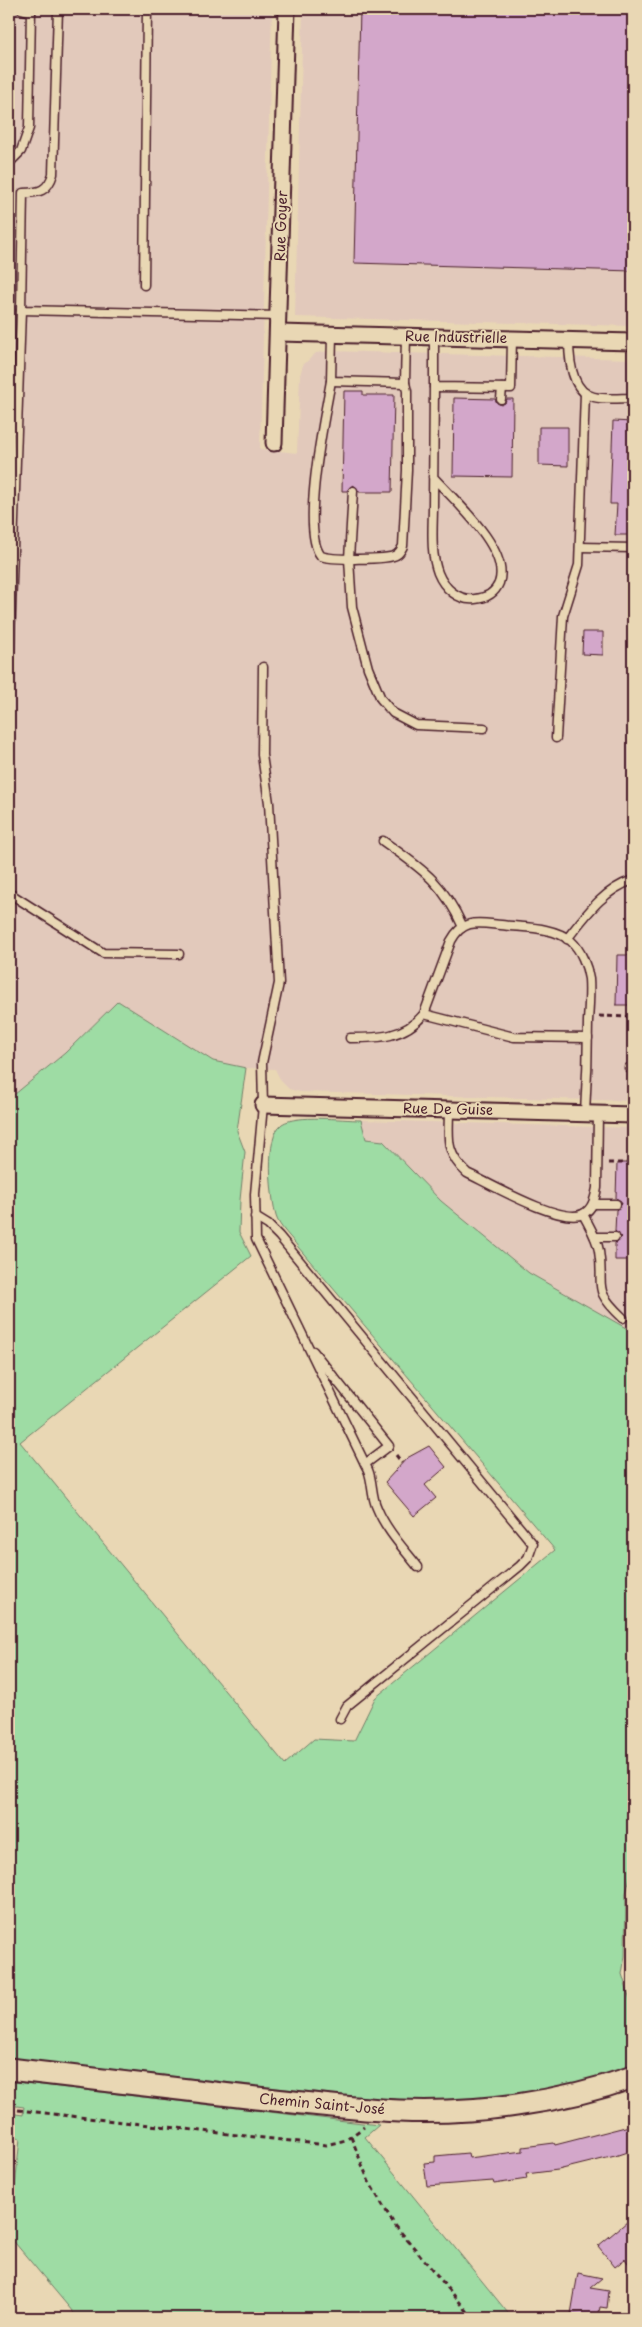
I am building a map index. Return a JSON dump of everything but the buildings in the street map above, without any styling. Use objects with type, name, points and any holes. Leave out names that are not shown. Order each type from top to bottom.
[{"type":"street","name":"Rue Goyer","points":[[274,443],[279,333],[287,9]]},
{"type":"street","name":"Rue Industrielle","points":[[279,333],[633,342]]},
{"type":"street","name":"Rue De Guise","points":[[263,1105],[449,1108],[633,1114]]},
{"type":"street","name":"Chemin Saint-José","points":[[9,2069],[302,2104],[400,2111],[446,2111],[502,2106],[573,2094],[633,2077]]},
{"type":"lane","points":[[9,163],[21,151],[29,128],[31,10],[21,9]]},
{"type":"lane","points":[[9,670],[23,192],[42,191],[48,187],[53,174],[58,9]]},
{"type":"lane","points":[[144,285],[147,9]]},
{"type":"lane","points":[[21,310],[279,316]]},
{"type":"lane","points":[[332,335],[331,381],[314,491],[315,542],[322,556],[328,559],[392,556],[400,551],[403,546],[407,460],[406,336]]},
{"type":"lane","points":[[434,337],[434,387],[434,477],[434,549],[438,573],[448,590],[462,598],[474,600],[489,595],[498,584],[500,576],[501,568],[496,551],[434,477]]},
{"type":"lane","points":[[434,387],[511,388],[512,338]]},
{"type":"lane","points":[[569,340],[571,366],[575,379],[585,393],[593,397],[633,398]]},
{"type":"lane","points":[[331,381],[405,383]]},
{"type":"lane","points":[[501,399],[502,388]]},
{"type":"lane","points":[[556,738],[563,616],[575,584],[580,546],[585,393]]},
{"type":"lane","points":[[353,491],[350,559],[352,607],[368,668],[376,689],[387,707],[403,720],[416,724],[484,728]]},
{"type":"lane","points":[[580,546],[633,548]]},
{"type":"lane","points":[[263,667],[262,755],[269,803],[279,983],[262,1063],[263,1105],[255,1217],[259,1247],[365,1464],[373,1482],[375,1506],[382,1520],[418,1567]]},
{"type":"lane","points":[[383,841],[421,868],[441,888],[452,902],[463,926]]},
{"type":"lane","points":[[567,939],[607,893],[633,880]]},
{"type":"lane","points":[[9,893],[103,953],[179,954]]},
{"type":"lane","points":[[350,1038],[386,1038],[409,1029],[424,1014],[446,953],[457,931],[463,926],[486,924],[550,931],[567,939],[576,947],[587,969],[589,980],[588,1038],[591,1113],[598,1188],[593,1204],[583,1214],[575,1217],[559,1215],[467,1173],[455,1161],[449,1146],[449,1108]]},
{"type":"lane","points":[[424,1014],[514,1037],[588,1038]]},
{"type":"lane","points":[[593,1204],[616,1204]]},
{"type":"lane","points":[[583,1214],[595,1237],[599,1250],[600,1290],[607,1303],[623,1318]]},
{"type":"lane","points":[[255,1217],[268,1225],[279,1236],[533,1544],[528,1558],[520,1566],[347,1706],[340,1719]]},
{"type":"lane","points":[[595,1237],[615,1237]]},
{"type":"lane","points":[[305,1341],[388,1446],[365,1464]]},
{"type":"path","points":[[588,1016],[633,1017]]},
{"type":"path","points":[[612,1163],[627,1163]]},
{"type":"path","name":"Chemin Saint-José","points":[[9,2109],[326,2145],[338,2143],[352,2137],[366,2125]]},
{"type":"path","points":[[352,2137],[368,2182],[394,2224],[473,2318]]},
{"type":"shaded area","points":[[9,9],[272,9],[260,449],[297,453],[300,375],[303,365],[316,353],[328,351],[633,359],[633,1101],[300,1092],[289,1089],[281,1081],[275,1069],[246,1068],[213,1061],[118,1001],[65,1053],[9,1099]]},
{"type":"shaded area","points":[[303,9],[633,9],[633,326],[295,317]]},
{"type":"shaded area","points":[[361,1120],[633,1128],[633,1332],[529,1273],[366,1139]]},
{"type":"green space","points":[[118,1001],[213,1061],[246,1068],[237,1131],[245,1152],[239,1232],[251,1256],[20,1442],[285,1764],[314,1739],[354,1741],[375,1698],[555,1550],[280,1224],[274,1207],[270,1168],[276,1131],[282,1124],[298,1119],[361,1120],[366,1139],[383,1141],[441,1201],[529,1273],[633,1332],[633,1836],[631,1874],[626,1893],[625,1956],[622,1974],[633,2009],[633,2068],[558,2087],[513,2095],[454,2099],[376,2099],[9,2058],[9,1099],[65,1053]]},
{"type":"green space","points":[[9,2081],[379,2125],[365,2137],[512,2318],[78,2318],[10,2237],[20,2138],[9,2137],[9,2113],[23,2115],[24,2107],[9,2105]]}]
